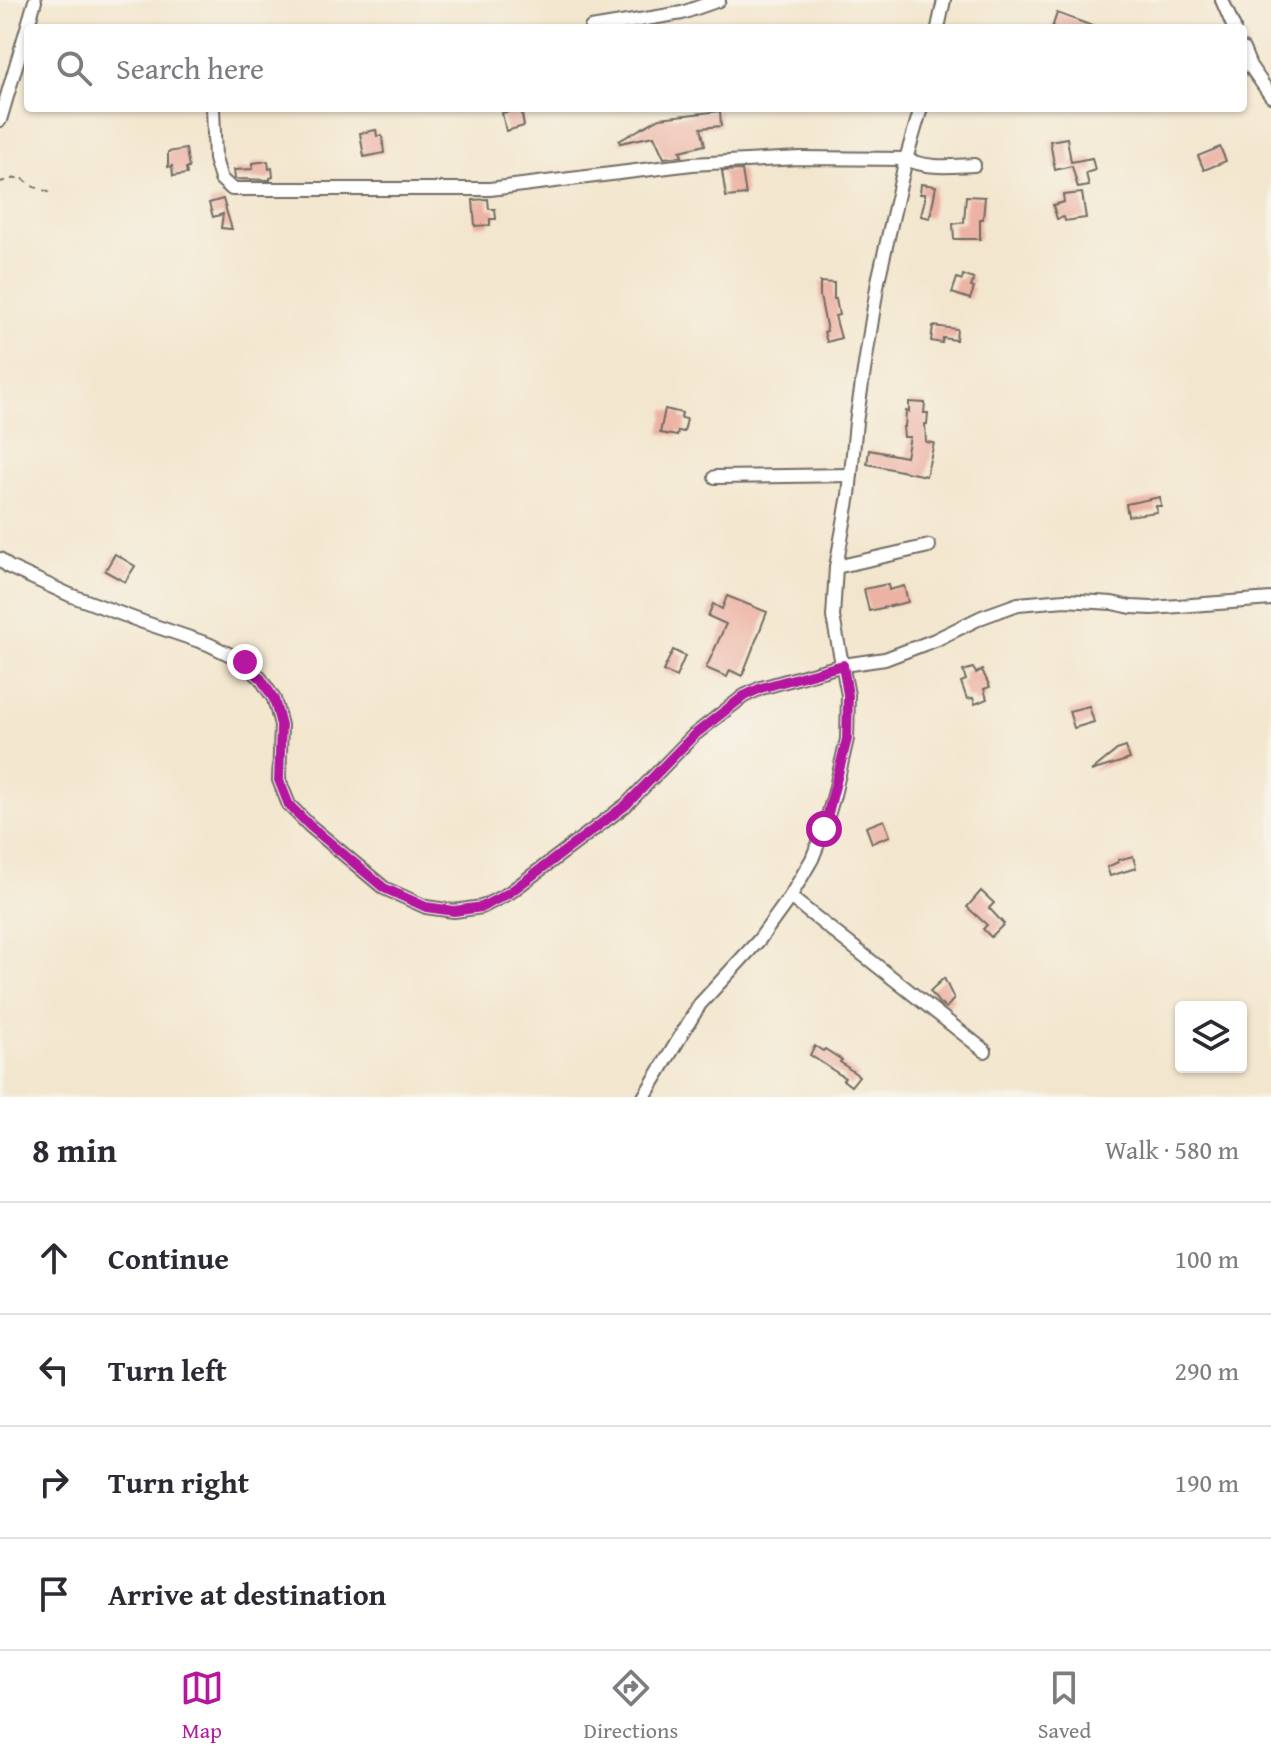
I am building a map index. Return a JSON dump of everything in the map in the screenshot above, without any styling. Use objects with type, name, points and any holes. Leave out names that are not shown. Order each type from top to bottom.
[{"type":"street","points":[[615,24],[682,13],[719,0]]},
{"type":"street","points":[[939,24],[944,0]]},
{"type":"street","points":[[1222,0],[1232,24]]},
{"type":"street","points":[[28,24],[35,1]]},
{"type":"street","points":[[0,120],[24,38]]},
{"type":"street","points":[[1247,59],[1271,96]]},
{"type":"street","points":[[213,112],[215,159],[221,179],[232,189],[490,189],[692,164],[800,158],[906,159],[920,166],[974,165]]},
{"type":"street","points":[[644,1097],[700,1004],[759,940],[790,897],[812,859],[834,795],[847,739],[848,695],[833,617],[836,567],[878,281],[920,112]]},
{"type":"street","points":[[715,477],[851,475]]},
{"type":"street","points":[[836,567],[929,546]]},
{"type":"street","points":[[0,559],[9,567],[70,595],[208,644],[245,662],[274,699],[281,725],[279,780],[289,805],[384,888],[426,907],[454,911],[482,907],[509,893],[626,805],[694,735],[744,696],[761,688],[843,665],[885,659],[1018,604],[1065,600],[1152,608],[1271,599]]},
{"type":"street","points":[[790,897],[985,1051]]},
{"type":"path","points":[[0,182],[21,177],[32,186],[54,194]]},
{"type":"building","points":[[1057,13],[1087,24],[1053,24]]},
{"type":"building","points":[[522,112],[524,126],[506,131],[502,113]]},
{"type":"building","points":[[720,112],[721,126],[701,128],[705,145],[680,151],[682,156],[664,158],[654,136],[620,143],[660,118]]},
{"type":"building","points":[[376,130],[377,136],[382,136],[384,153],[364,157],[360,133]]},
{"type":"building","points":[[1067,138],[1071,162],[1092,158],[1095,170],[1086,173],[1089,186],[1078,188],[1072,166],[1055,170],[1050,141]]},
{"type":"building","points":[[1220,147],[1226,161],[1204,170],[1198,156]]},
{"type":"building","points":[[186,149],[187,174],[173,176],[172,166],[168,167],[168,152]]},
{"type":"building","points":[[268,161],[273,177],[270,180],[235,179],[234,170],[253,169],[253,163]]},
{"type":"building","points":[[742,170],[746,195],[726,197],[722,171]]},
{"type":"building","points":[[921,184],[936,186],[930,218],[921,216],[925,194],[920,194]]},
{"type":"building","points":[[1082,193],[1086,218],[1057,219],[1053,205],[1064,202],[1063,195]]},
{"type":"building","points":[[966,196],[985,197],[980,239],[954,239],[953,224],[964,222]]},
{"type":"building","points":[[223,199],[232,229],[221,228],[223,214],[213,217],[209,203]]},
{"type":"building","points":[[488,199],[489,209],[495,209],[496,219],[490,219],[490,225],[475,226],[473,200]]},
{"type":"building","points":[[963,275],[974,279],[970,299],[952,293],[957,278],[962,280]]},
{"type":"building","points":[[820,282],[834,283],[834,299],[839,315],[835,316],[841,338],[827,342],[824,332],[827,331]]},
{"type":"building","points":[[933,326],[957,329],[956,340],[943,338],[942,343],[931,341]]},
{"type":"building","points":[[909,402],[925,403],[924,413],[928,413],[926,442],[934,443],[926,476],[867,464],[869,450],[906,457],[910,437],[904,437],[903,427]]},
{"type":"building","points":[[665,409],[682,413],[681,418],[687,419],[684,432],[678,431],[677,436],[660,433]]},
{"type":"building","points":[[1160,497],[1161,506],[1156,506],[1157,512],[1128,516],[1126,504]]},
{"type":"building","points":[[115,554],[135,566],[125,582],[105,571]]},
{"type":"building","points":[[888,584],[889,590],[904,586],[908,602],[869,611],[864,589]]},
{"type":"building","points":[[727,596],[767,612],[742,676],[730,670],[727,677],[706,668],[726,624],[708,616],[713,604],[722,609]]},
{"type":"building","points":[[673,650],[685,656],[676,677],[663,671]]},
{"type":"building","points":[[973,668],[976,673],[982,670],[990,687],[984,689],[987,699],[975,704],[973,698],[967,699],[961,682],[966,680],[963,671]]},
{"type":"building","points":[[1089,706],[1094,722],[1074,728],[1069,711]]},
{"type":"building","points":[[1126,747],[1130,759],[1091,771],[1117,750]]},
{"type":"building","points":[[884,820],[890,836],[872,843],[866,827]]},
{"type":"building","points":[[1133,856],[1136,868],[1110,876],[1107,867]]},
{"type":"building","points":[[981,891],[994,903],[989,908],[1004,924],[991,937],[983,929],[987,925],[967,907]]},
{"type":"building","points":[[944,978],[954,999],[946,1008],[930,991]]},
{"type":"building","points":[[815,1046],[842,1060],[840,1062],[859,1076],[851,1086],[843,1080],[845,1078],[810,1055]]},
{"type":"route","points":[[245,662],[274,699],[281,725],[279,780],[289,805],[384,888],[426,907],[454,911],[482,907],[509,893],[626,805],[694,735],[744,696],[761,688],[843,665],[848,695],[847,739],[824,829]]}]
